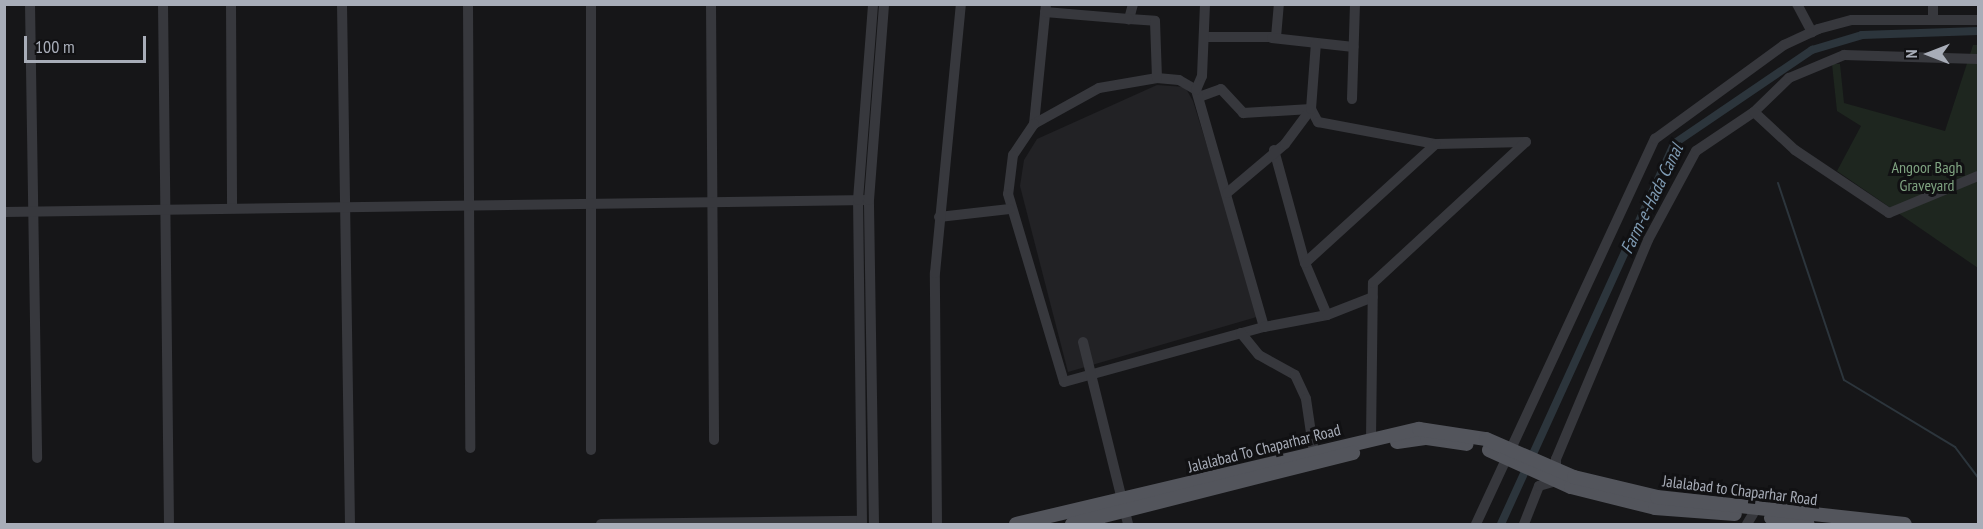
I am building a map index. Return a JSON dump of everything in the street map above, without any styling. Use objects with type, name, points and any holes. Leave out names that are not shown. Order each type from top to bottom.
[{"type":"main road","name":"Jalalabad To Chaparhar Road","points":[[1016,525],[1126,512],[1314,453],[1371,439],[1442,429],[1511,456]]},
{"type":"main road","name":"Jalalabad To Chaparhar Road","points":[[1072,525],[1394,442],[1458,441],[1511,456]]},
{"type":"main road","points":[[1511,456],[1573,482]]},
{"type":"main road","name":"Jalalabad to Chaparhar Road","points":[[1573,482],[1655,508],[1808,525]]},
{"type":"main road","name":"Jalalabad to Chaparhar Road","points":[[1573,482],[1657,497],[1905,525]]},
{"type":"street","points":[[30,4],[37,458]]},
{"type":"street","points":[[163,4],[169,525]]},
{"type":"street","points":[[231,4],[232,206]]},
{"type":"street","points":[[342,4],[350,525]]},
{"type":"street","points":[[468,4],[470,448]]},
{"type":"street","points":[[591,4],[591,450]]},
{"type":"street","points":[[711,4],[714,440]]},
{"type":"street","points":[[601,525],[862,523],[864,200],[873,4]]},
{"type":"street","points":[[874,525],[864,200],[884,4]]},
{"type":"street","points":[[937,525],[939,217],[962,4]]},
{"type":"street","points":[[1129,19],[1132,4]]},
{"type":"street","points":[[1205,4],[1205,37],[1198,93],[1264,327]]},
{"type":"street","points":[[1272,38],[1277,34],[1279,4]]},
{"type":"street","points":[[1352,99],[1355,4]]},
{"type":"street","points":[[1797,4],[1812,32]]},
{"type":"street","points":[[1933,4],[1933,20]]},
{"type":"street","points":[[1157,78],[1155,21],[1046,8],[1034,124],[1010,165],[1010,209],[1060,376],[1073,382],[1091,372],[1264,327],[1327,315],[1373,297]]},
{"type":"street","points":[[1476,525],[1511,456],[1654,139],[1784,45],[1812,32],[1852,20],[1978,20]]},
{"type":"street","points":[[1205,37],[1272,38],[1354,47]]},
{"type":"street","points":[[1316,43],[1311,109],[1318,122],[1436,144],[1526,142],[1373,283],[1371,439]]},
{"type":"street","points":[[1524,525],[1539,486],[1554,474],[1556,459],[1648,240],[1696,151],[1754,112],[1789,78],[1844,55],[1978,59]]},
{"type":"street","points":[[1034,124],[1100,88],[1157,78],[1179,80],[1198,93],[1221,89],[1243,113],[1311,109]]},
{"type":"street","points":[[1227,193],[1274,150],[1311,109]]},
{"type":"street","points":[[1754,112],[1795,150],[1889,213],[1978,176]]},
{"type":"street","points":[[1305,263],[1436,144]]},
{"type":"street","points":[[1274,150],[1305,263],[1327,315]]},
{"type":"street","points":[[4,212],[165,210],[232,206],[345,208],[469,202],[714,198],[864,200]]},
{"type":"street","points":[[939,217],[1010,209]]},
{"type":"street","points":[[1241,333],[1259,355],[1295,375],[1306,399],[1314,453]]},
{"type":"street","points":[[1083,342],[1126,512]]},
{"type":"shaded area","points":[[1157,85],[1185,87],[1193,101],[1260,316],[1068,372],[1020,186],[1024,160],[1037,139]]},
{"type":"green space","name":"Angoor Bagh Graveyard","points":[[1973,45],[1978,45],[1978,268],[1837,171],[1861,126],[1837,111],[1832,64],[1840,64],[1844,103],[1945,131]]},
{"type":"waterway","name":"Farm-e-Hada Canal","points":[[1501,524],[1675,143],[1812,50],[1862,35],[1978,31]]},
{"type":"waterway","points":[[1778,183],[1844,380],[1955,447],[1978,478]]}]
